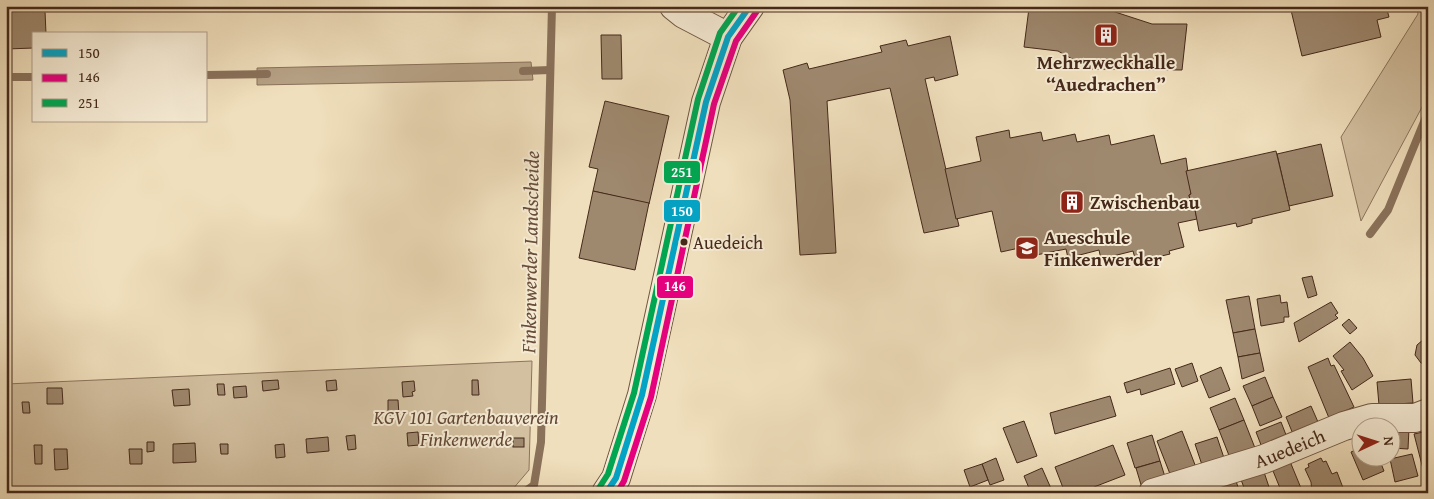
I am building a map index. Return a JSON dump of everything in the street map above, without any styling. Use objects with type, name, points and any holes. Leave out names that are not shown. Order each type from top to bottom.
[{"type":"street","points":[[674,6],[684,14],[728,37]]},
{"type":"street","points":[[728,6],[728,37]]},
{"type":"street","points":[[606,493],[616,478],[642,395],[706,102],[728,37],[750,6]]},
{"type":"street","name":"Auedeich","points":[[1153,493],[1264,459],[1344,426],[1372,418],[1415,418],[1428,413]]},
{"type":"green space","points":[[1416,6],[1428,6],[1428,96],[1361,221],[1341,137],[1418,14]]},
{"type":"green space","name":"KGV 101 Gartenbauverein Finkenwerde","points":[[532,361],[529,470],[512,490],[504,493],[341,493],[297,488],[6,493],[6,384]]},
{"type":"shaded area","points":[[531,62],[533,80],[257,85],[257,68]]},
{"type":"building","points":[[1290,6],[1386,6],[1389,17],[1377,20],[1381,37],[1302,56]]},
{"type":"building","name":"Mehrzweckhalle “Auedrachen”","points":[[1029,8],[1109,10],[1152,24],[1187,24],[1182,70],[1090,69],[1058,51],[1024,47]]},
{"type":"building","points":[[45,11],[46,32],[32,32],[32,48],[6,49],[6,12]]},
{"type":"building","points":[[601,35],[621,35],[622,79],[602,79]]},
{"type":"building","points":[[950,36],[958,75],[935,81],[934,77],[925,79],[959,226],[924,233],[890,88],[827,101],[836,253],[800,255],[790,100],[783,70],[807,63],[809,69],[882,52],[880,46],[906,40],[908,46]]},
{"type":"building","points":[[605,101],[669,116],[649,204],[593,191],[598,169],[589,167]]},
{"type":"building","name":"Zwischenbau","points":[[1009,130],[1010,138],[1041,132],[1043,141],[1075,134],[1077,142],[1109,135],[1111,145],[1154,135],[1161,164],[1186,158],[1191,194],[1189,195],[1192,210],[1195,210],[1197,219],[1178,223],[1184,247],[1169,251],[1170,254],[1136,262],[1133,251],[1101,259],[1099,250],[1068,258],[1066,249],[1036,255],[1033,245],[1001,252],[992,211],[956,219],[945,169],[981,161],[976,137]]},
{"type":"building","points":[[1321,144],[1333,196],[1289,206],[1277,154]]},
{"type":"building","points":[[1276,151],[1290,210],[1252,219],[1252,223],[1237,227],[1236,223],[1199,231],[1195,210],[1192,210],[1186,171]]},
{"type":"building","points":[[593,191],[649,203],[635,270],[579,258]]},
{"type":"building","points":[[1312,276],[1317,295],[1308,298],[1302,278]]},
{"type":"building","points":[[1280,295],[1281,303],[1287,302],[1289,317],[1284,317],[1284,322],[1261,326],[1257,299]]},
{"type":"building","points":[[1249,296],[1255,329],[1233,333],[1226,300]]},
{"type":"building","points":[[1331,302],[1338,313],[1335,315],[1338,318],[1299,342],[1294,323]]},
{"type":"building","points":[[1349,319],[1357,328],[1350,334],[1342,325]]},
{"type":"building","points":[[1255,329],[1260,353],[1238,357],[1233,333]]},
{"type":"building","points":[[1424,339],[1428,339],[1428,364],[1421,363],[1415,355],[1417,345]]},
{"type":"building","points":[[1350,342],[1363,358],[1373,376],[1352,390],[1341,371],[1344,370],[1333,356]]},
{"type":"building","points":[[1260,353],[1264,371],[1242,379],[1238,357]]},
{"type":"building","points":[[1328,358],[1331,366],[1334,365],[1354,407],[1329,418],[1308,367]]},
{"type":"building","points":[[1192,363],[1198,381],[1182,387],[1175,369]]},
{"type":"building","points":[[1221,367],[1230,390],[1209,398],[1200,376]]},
{"type":"building","points":[[1170,368],[1175,384],[1141,395],[1140,389],[1127,393],[1124,383]]},
{"type":"building","points":[[1265,377],[1273,397],[1252,406],[1243,386]]},
{"type":"building","points":[[1411,379],[1413,403],[1379,405],[1377,382]]},
{"type":"building","points":[[278,380],[279,389],[263,391],[262,381]]},
{"type":"building","points":[[336,380],[337,390],[327,391],[326,381]]},
{"type":"building","points":[[472,380],[478,380],[479,395],[472,395]]},
{"type":"building","points":[[414,381],[415,391],[412,392],[413,396],[403,397],[402,382]]},
{"type":"building","points":[[217,384],[224,384],[225,395],[218,395]]},
{"type":"building","points":[[246,386],[247,397],[234,398],[233,387]]},
{"type":"building","points":[[47,388],[62,388],[63,404],[47,404]]},
{"type":"building","points":[[6,389],[8,389],[8,404],[6,405]]},
{"type":"building","points":[[189,389],[190,405],[174,406],[172,390]]},
{"type":"building","points":[[1110,396],[1116,416],[1055,434],[1050,413]]},
{"type":"building","points":[[1273,397],[1282,417],[1260,426],[1252,406]]},
{"type":"building","points":[[1235,398],[1244,420],[1219,430],[1210,408]]},
{"type":"building","points":[[388,400],[398,400],[399,415],[388,415]]},
{"type":"building","points":[[22,402],[29,402],[30,413],[23,413]]},
{"type":"building","points":[[1311,406],[1318,422],[1293,434],[1286,417]]},
{"type":"building","points":[[1244,420],[1255,448],[1230,458],[1219,430]]},
{"type":"building","points":[[1024,421],[1037,456],[1017,463],[1003,428]]},
{"type":"building","points":[[1281,422],[1288,440],[1263,450],[1256,432]]},
{"type":"building","points":[[1402,428],[1409,428],[1408,449],[1402,449]]},
{"type":"building","points":[[1428,428],[1428,472],[1424,473],[1414,434],[1423,432],[1422,429]]},
{"type":"building","points":[[1182,431],[1197,470],[1172,479],[1157,441]]},
{"type":"building","points":[[418,432],[419,445],[408,446],[407,433]]},
{"type":"building","points":[[355,435],[356,449],[348,450],[346,436]]},
{"type":"building","points":[[1152,435],[1160,461],[1135,468],[1127,443]]},
{"type":"building","points":[[328,437],[329,451],[307,453],[306,439]]},
{"type":"building","points":[[1217,437],[1225,461],[1203,468],[1195,444]]},
{"type":"building","points":[[513,438],[524,438],[524,447],[513,447]]},
{"type":"building","points":[[147,442],[154,442],[154,451],[147,452]]},
{"type":"building","points":[[195,443],[196,462],[173,463],[173,444]]},
{"type":"building","points":[[220,444],[228,444],[228,454],[221,454]]},
{"type":"building","points":[[284,444],[285,457],[276,458],[275,445]]},
{"type":"building","points":[[34,445],[42,445],[42,464],[35,464]]},
{"type":"building","points":[[1113,445],[1125,475],[1094,487],[1096,493],[1065,493],[1055,467]]},
{"type":"building","points":[[54,449],[67,449],[68,469],[55,470]]},
{"type":"building","points":[[129,449],[142,449],[142,464],[130,464]]},
{"type":"building","points":[[1412,454],[1418,476],[1395,482],[1392,466],[1402,466],[1402,456]]},
{"type":"building","points":[[996,458],[1004,480],[990,485],[982,464]]},
{"type":"building","points":[[1321,458],[1323,462],[1326,461],[1332,474],[1337,472],[1345,493],[1312,493],[1311,482],[1305,469],[1309,467],[1308,464]]},
{"type":"building","points":[[1289,459],[1303,493],[1282,493],[1271,466]]},
{"type":"building","points":[[1160,461],[1166,480],[1142,488],[1136,468]]},
{"type":"building","points":[[982,464],[988,480],[970,487],[964,470]]},
{"type":"building","points":[[1357,466],[1382,466],[1384,471],[1363,480]]},
{"type":"building","points":[[1042,468],[1053,493],[1031,493],[1024,476]]},
{"type":"building","points":[[1263,469],[1271,493],[1246,493],[1240,477]]},
{"type":"building","points":[[1235,478],[1240,493],[1216,493],[1214,486]]},
{"type":"building","points":[[763,489],[763,493],[745,493]]},
{"type":"waterway","name":"Finkenwerder Landscheide","points":[[523,493],[534,485],[541,442],[552,6]]},
{"type":"waterway","points":[[523,71],[550,70]]},
{"type":"waterway","points":[[208,75],[267,74]]},
{"type":"waterway","points":[[6,77],[32,77]]},
{"type":"waterway","points":[[1370,234],[1388,210],[1428,112]]},
{"type":"transit line","name":"251","points":[[599,488],[608,474],[634,393],[698,99],[720,33],[739,6]]},
{"type":"transit line","name":"150","points":[[606,493],[616,478],[642,395],[706,102],[728,37],[750,6]]},
{"type":"transit line","name":"146","points":[[617,493],[624,481],[651,397],[714,104],[736,41],[757,11]]},
{"type":"place","name":"Mehrzweckhalle “Auedrachen”","points":[[1106,35]]},
{"type":"place","name":"Zwischenbau","points":[[1072,202]]},
{"type":"place","name":"Auedeich","points":[[684,242]]},
{"type":"place","name":"Aueschule Finkenwerder","points":[[1027,248]]}]
